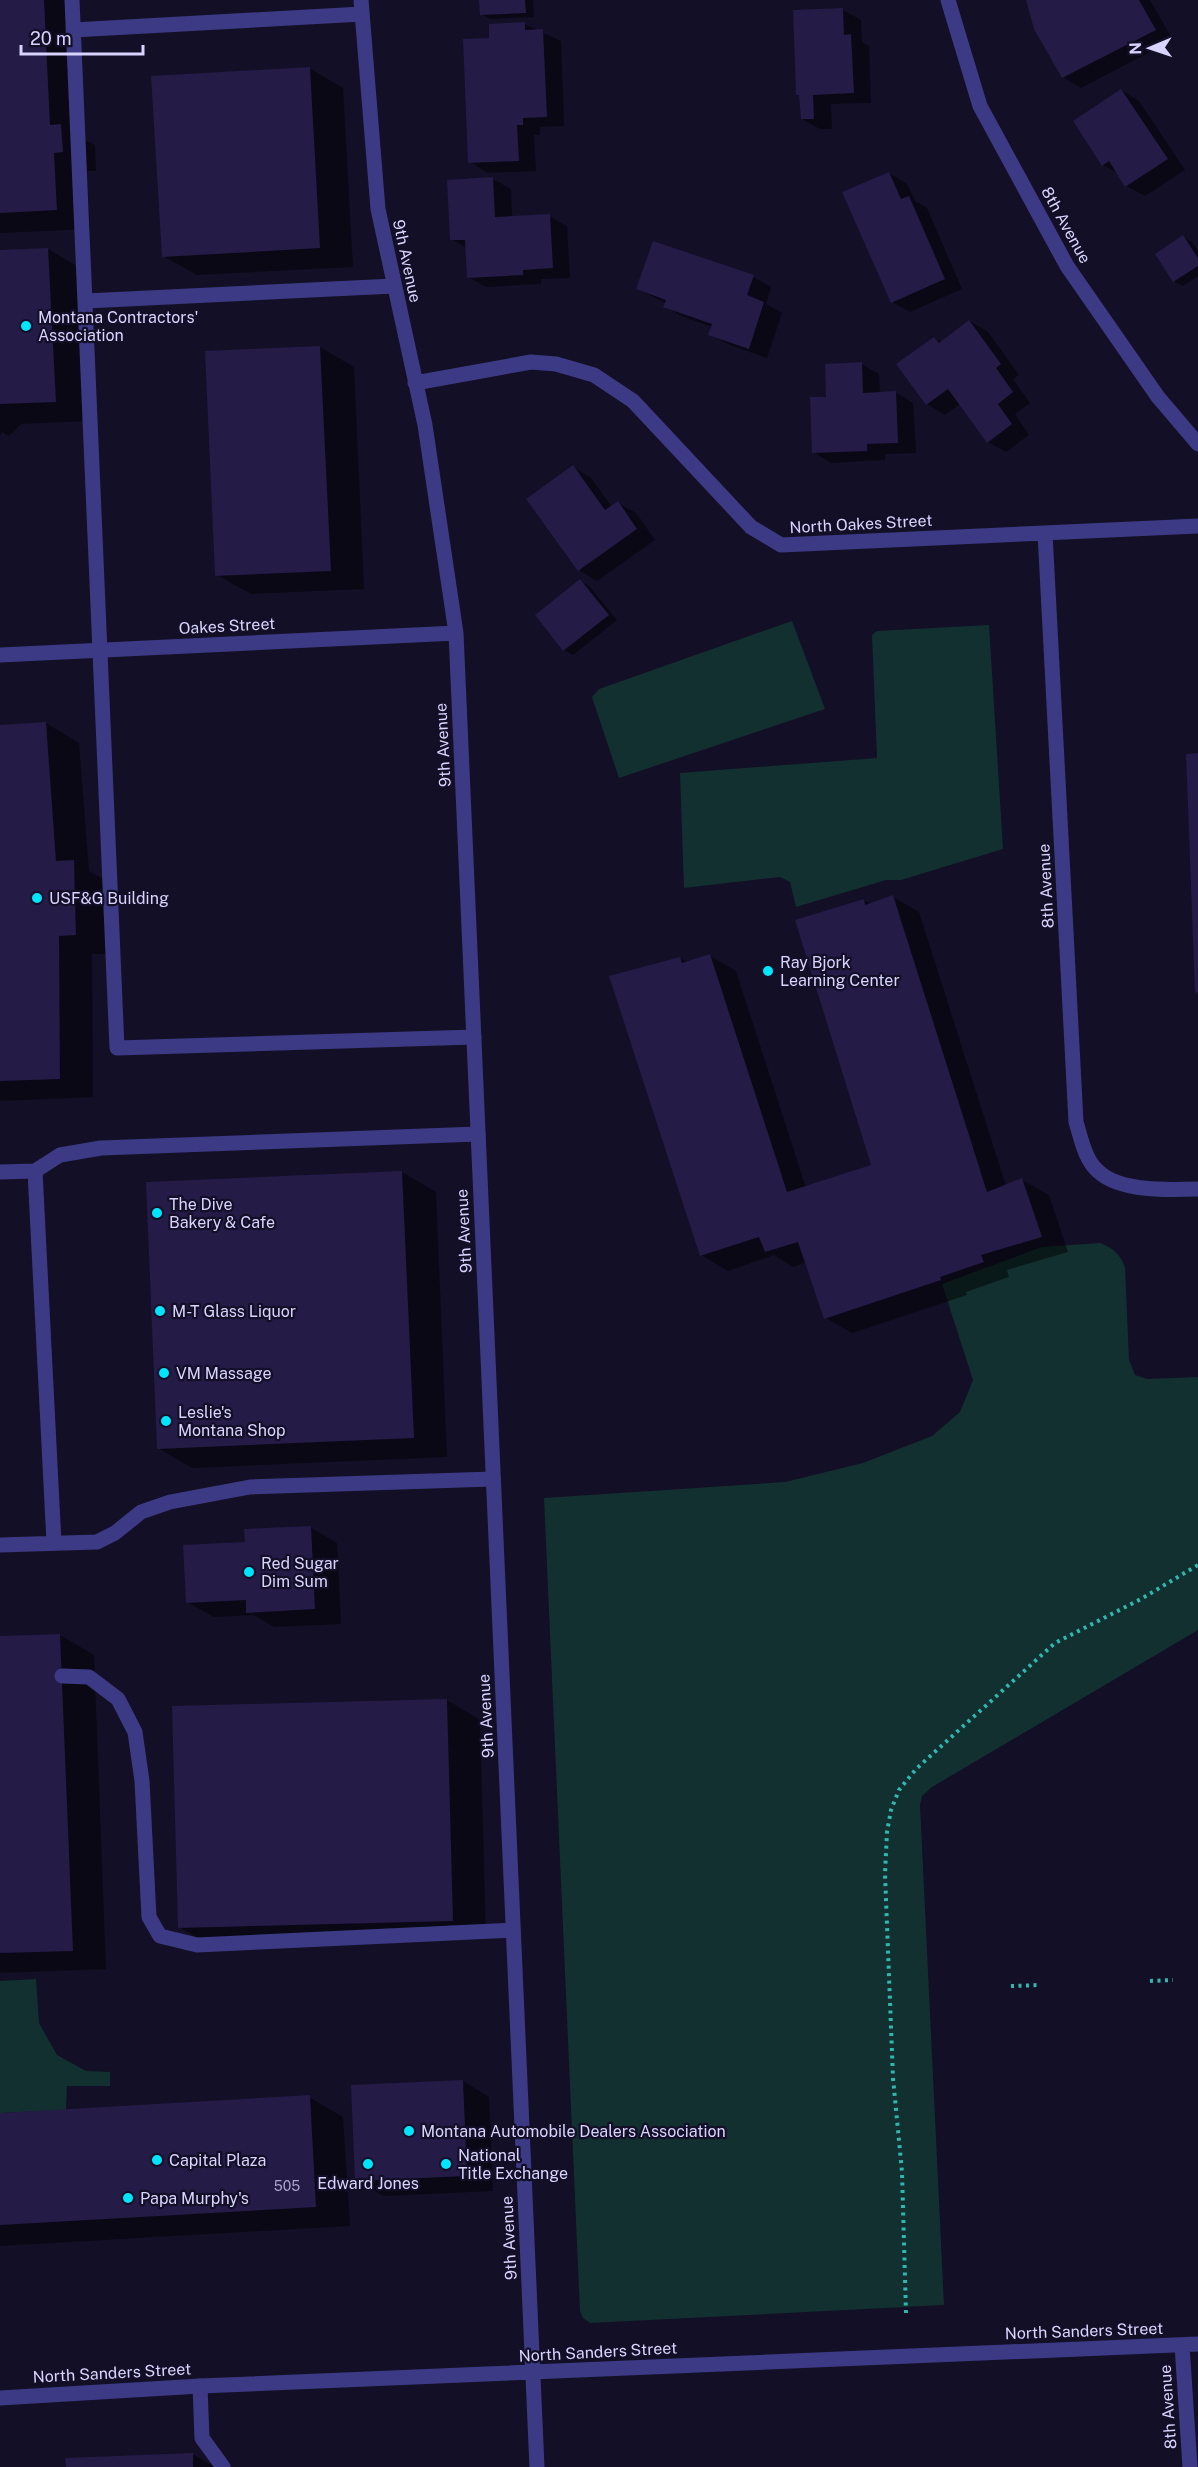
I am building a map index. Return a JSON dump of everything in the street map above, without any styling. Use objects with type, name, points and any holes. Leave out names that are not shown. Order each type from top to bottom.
[{"type":"street","points":[[72,0],[117,1048],[474,1037]]},
{"type":"street","name":"8th Avenue","points":[[948,0],[980,106],[1067,266],[1158,397],[1198,444]]},
{"type":"street","points":[[73,30],[362,7]]},
{"type":"street","name":"9th Avenue","points":[[362,7],[378,209],[425,425],[456,633],[537,2467]]},
{"type":"street","points":[[86,301],[394,286]]},
{"type":"street","name":"North Oakes Street","points":[[415,383],[531,362],[556,364],[594,375],[633,401],[751,527],[781,545],[1198,526]]},
{"type":"street","name":"8th Avenue","points":[[1045,533],[1076,1122],[1083,1148],[1098,1172],[1122,1183],[1156,1191],[1198,1189]]},
{"type":"street","name":"Oakes Street","points":[[0,655],[456,633]]},
{"type":"street","points":[[0,1172],[34,1171],[60,1155],[100,1148],[478,1134]]},
{"type":"street","points":[[34,1171],[54,1543]]},
{"type":"street","points":[[0,1545],[97,1542],[115,1533],[141,1512],[170,1502],[250,1487],[493,1479]]},
{"type":"street","points":[[62,1676],[89,1677],[118,1699],[135,1732],[142,1781],[149,1917],[160,1936],[197,1945],[513,1930]]},
{"type":"street","name":"North Sanders Street","points":[[0,2398],[200,2386],[1198,2344]]},
{"type":"street","name":"8th Avenue","points":[[1182,2345],[1190,2467]]},
{"type":"street","points":[[200,2386],[202,2438],[223,2467]]},
{"type":"path","points":[[906,2313],[902,2172],[893,2078],[885,1874],[887,1832],[891,1810],[899,1790],[916,1769],[1055,1642],[1131,1604],[1198,1565]]},
{"type":"path","points":[[1150,1981],[1173,1980]]},
{"type":"path","points":[[1011,1986],[1040,1985]]},
{"type":"green space","points":[[792,621],[825,709],[619,778],[592,697],[599,689]]},
{"type":"green space","points":[[989,625],[1003,849],[901,880],[886,880],[796,907],[790,882],[780,877],[684,888],[680,773],[877,758],[872,635],[877,631]]},
{"type":"green space","points":[[1100,1243],[1116,1252],[1125,1267],[1129,1360],[1135,1375],[1147,1379],[1198,1377],[1198,1630],[932,1787],[922,1796],[920,1805],[944,2305],[590,2323],[583,2318],[580,2311],[544,1498],[785,1482],[863,1463],[932,1436],[960,1412],[973,1380],[942,1284],[1042,1247]]},
{"type":"green space","points":[[36,1979],[39,2023],[57,2055],[86,2071],[110,2072],[110,2086],[67,2086],[66,2110],[0,2113],[0,1981]]},
{"type":"building","points":[[0,0],[44,0],[50,125],[61,124],[63,152],[54,153],[57,210],[0,213]]},
{"type":"building","points":[[479,0],[525,0],[526,13],[480,15]]},
{"type":"building","points":[[1026,0],[1139,0],[1156,30],[1062,78],[1034,29]]},
{"type":"building","points":[[843,8],[844,35],[851,34],[854,93],[813,95],[814,119],[801,119],[799,95],[796,95],[793,10]]},
{"type":"building","points":[[525,22],[525,30],[543,29],[547,117],[523,118],[523,125],[517,125],[519,161],[468,163],[463,39],[489,38],[489,24]]},
{"type":"building","points":[[310,67],[320,248],[162,257],[151,76]]},
{"type":"building","points":[[1121,89],[1168,159],[1125,187],[1109,161],[1102,166],[1073,121]]},
{"type":"building","points":[[889,172],[901,199],[909,196],[945,279],[891,303],[842,192]]},
{"type":"building","points":[[493,177],[495,217],[550,214],[553,268],[523,270],[523,275],[467,278],[465,240],[450,240],[447,180]]},
{"type":"building","points":[[1183,235],[1198,258],[1198,266],[1173,282],[1155,254]]},
{"type":"building","points":[[653,241],[754,275],[747,295],[764,302],[749,349],[708,335],[712,324],[663,307],[666,300],[636,289]]},
{"type":"building","name":"Montana Contractors' Association","points":[[48,248],[56,402],[0,404],[0,250]]},
{"type":"building","points":[[969,320],[1001,364],[996,368],[1013,392],[998,404],[1012,424],[987,443],[948,389],[926,405],[896,364],[934,337],[939,343]]},
{"type":"building","points":[[320,346],[331,571],[215,576],[205,351]]},
{"type":"building","points":[[862,362],[863,393],[896,391],[898,443],[867,444],[867,451],[812,453],[810,397],[826,397],[825,364]]},
{"type":"building","points":[[573,465],[605,510],[618,501],[637,529],[578,571],[526,499]]},
{"type":"building","points":[[580,579],[609,615],[563,651],[535,615]]},
{"type":"building","name":"USF&G Building","points":[[46,722],[56,861],[74,860],[76,935],[59,936],[60,1079],[0,1081],[0,725]]},
{"type":"building","points":[[1198,753],[1198,992],[1195,993],[1186,754]]},
{"type":"building","points":[[893,895],[987,1192],[1022,1178],[1042,1237],[981,1255],[984,1262],[940,1277],[941,1280],[824,1319],[798,1242],[765,1252],[759,1237],[700,1256],[609,976],[680,957],[682,963],[710,954],[787,1192],[871,1165],[795,920],[864,899],[865,905]]},
{"type":"building","points":[[402,1171],[414,1438],[157,1449],[146,1182]]},
{"type":"building","name":"Red Sugar Dim Sum","points":[[311,1526],[315,1609],[246,1613],[246,1600],[186,1603],[183,1545],[245,1542],[244,1529]]},
{"type":"building","points":[[60,1634],[73,1951],[0,1953],[0,1636]]},
{"type":"building","points":[[447,1699],[453,1921],[178,1928],[172,1706]]},
{"type":"building","name":"Montana Automobile Dealers Association","points":[[463,2080],[467,2176],[355,2181],[351,2085]]},
{"type":"building","name":"Capital Plaza","points":[[310,2095],[316,2207],[0,2225],[0,2113]]},
{"type":"building","points":[[193,2453],[193,2467],[66,2467],[65,2458]]},
{"type":"place","name":"Montana Contractors' Association","points":[[26,326]]},
{"type":"place","name":"USF&G Building","points":[[37,898]]},
{"type":"place","name":"Ray Bjork Learning Center","points":[[768,971]]},
{"type":"place","name":"The Dive Bakery & Cafe","points":[[157,1213]]},
{"type":"place","name":"M-T Glass Liquor","points":[[160,1311]]},
{"type":"place","name":"VM Massage","points":[[164,1373]]},
{"type":"place","name":"Leslie's Montana Shop","points":[[166,1421]]},
{"type":"place","name":"Red Sugar Dim Sum","points":[[249,1572]]},
{"type":"place","name":"Montana Automobile Dealers Association","points":[[409,2131]]},
{"type":"place","name":"Capital Plaza","points":[[157,2160]]},
{"type":"place","name":"Edward Jones","points":[[368,2164]]},
{"type":"place","name":"National Title Exchange","points":[[446,2164]]},
{"type":"place","name":"Papa Murphy's","points":[[128,2198]]}]
